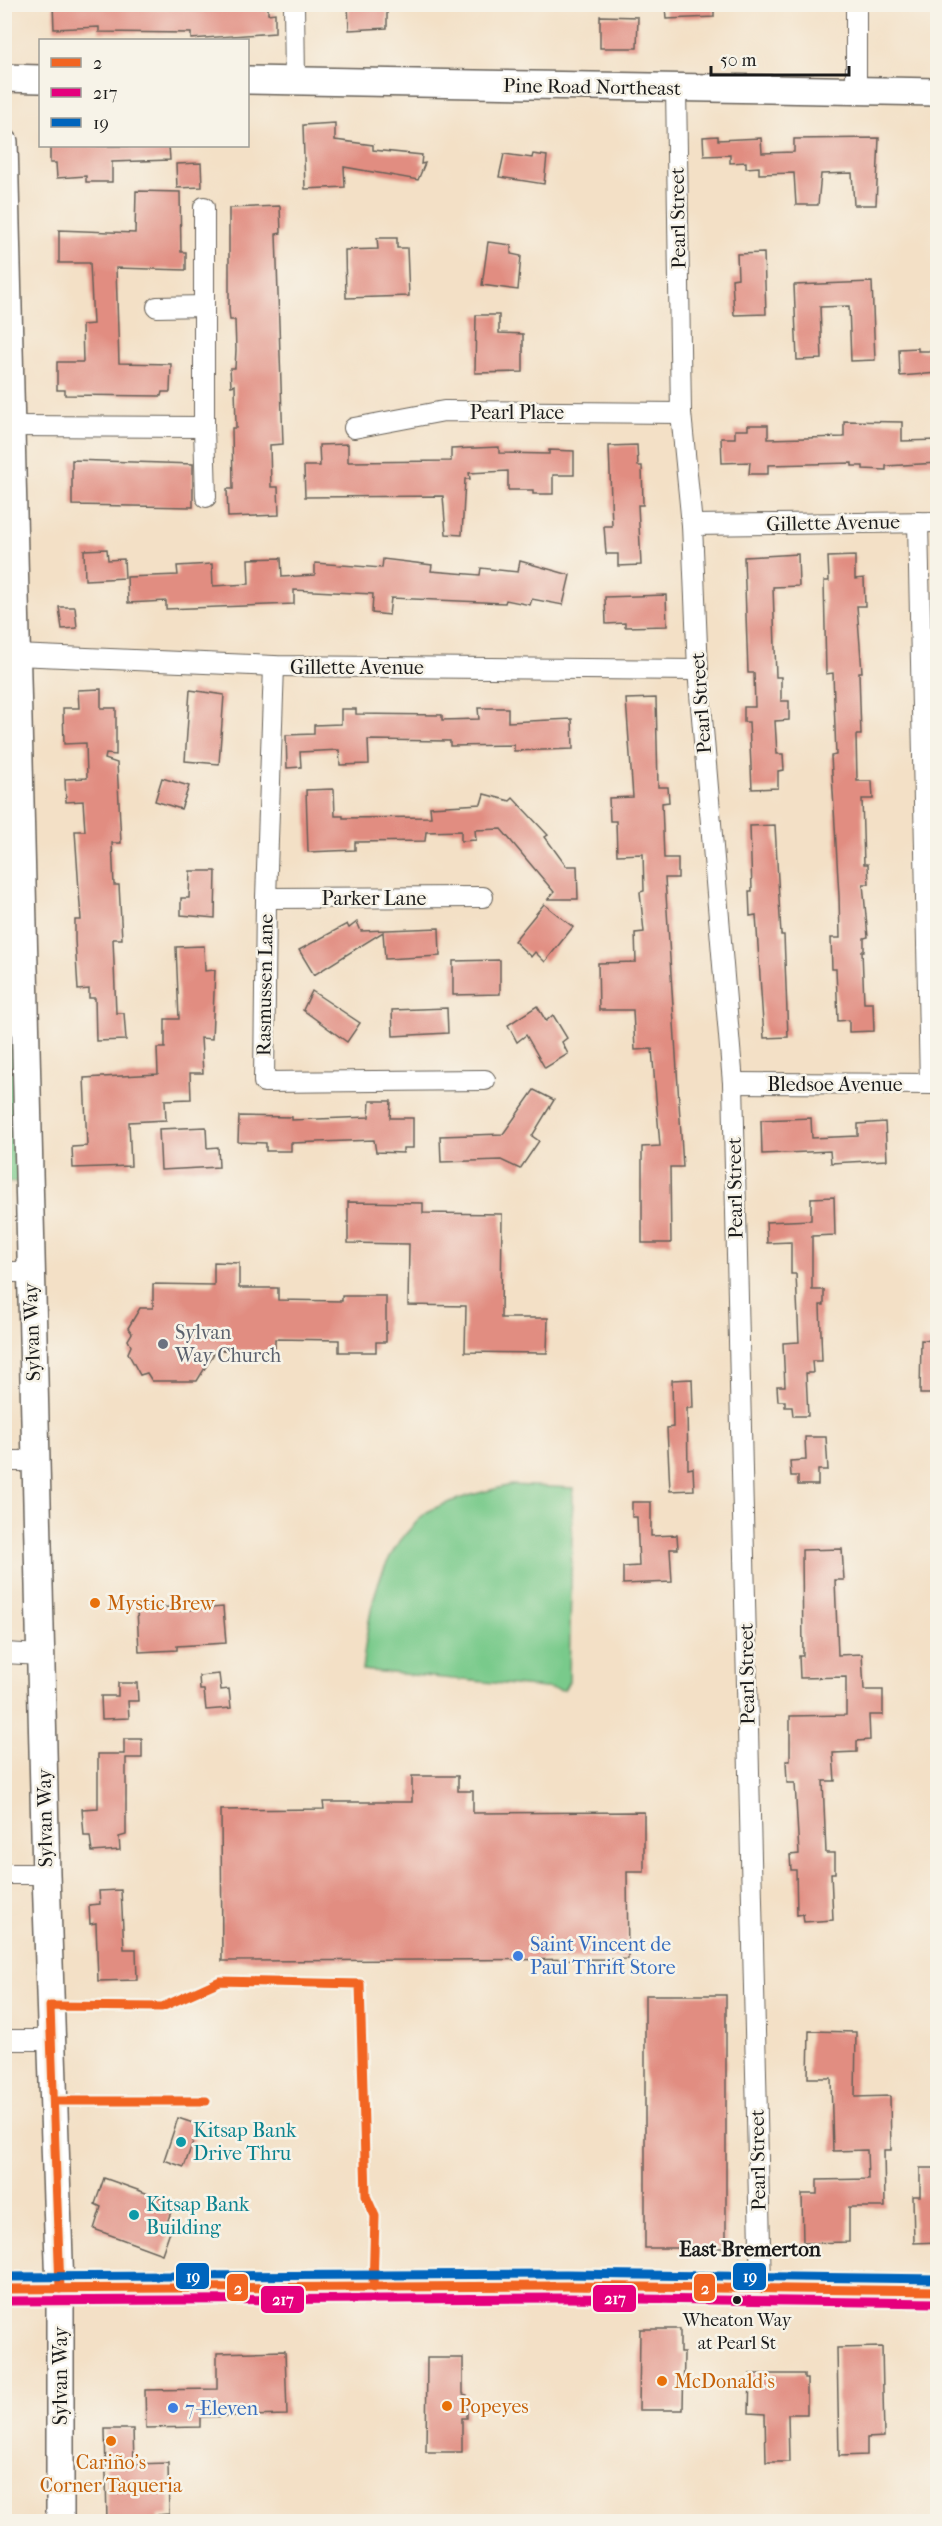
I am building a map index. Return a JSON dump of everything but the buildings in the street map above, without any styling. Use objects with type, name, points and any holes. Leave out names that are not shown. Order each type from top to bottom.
[{"type":"main road","points":[[4,78],[39,79]]},
{"type":"main road","name":"Pine Road Northeast","points":[[249,80],[938,92]]},
{"type":"main road","name":"Sylvan Way","points":[[4,142],[10,426],[8,471],[16,655],[17,1272],[36,1461],[46,1874],[60,2289],[60,2522]]},
{"type":"main road","points":[[4,2289],[555,2286],[938,2290]]},
{"type":"street","points":[[294,4],[295,81]]},
{"type":"street","points":[[856,4],[856,92]]},
{"type":"street","name":"Pearl Street","points":[[676,88],[681,413],[692,525],[698,670],[733,1083],[761,2289]]},
{"type":"street","points":[[204,207],[206,497]]},
{"type":"street","points":[[157,307],[204,306]]},
{"type":"street","name":"Pearl Place","points":[[354,428],[444,411],[681,413]]},
{"type":"street","points":[[10,426],[204,427]]},
{"type":"street","points":[[928,522],[934,1084]]},
{"type":"street","name":"Gillette Avenue","points":[[692,525],[928,522]]},
{"type":"street","name":"Gillette Avenue","points":[[16,655],[274,666],[698,670]]},
{"type":"street","name":"Rasmussen Lane","points":[[274,666],[266,898],[264,1082],[485,1080]]},
{"type":"street","name":"Parker Lane","points":[[266,898],[483,897]]},
{"type":"street","name":"Bledsoe Avenue","points":[[733,1083],[934,1084]]},
{"type":"street","points":[[4,1461],[36,1461]]},
{"type":"street","points":[[4,1653],[42,1655]]},
{"type":"street","points":[[4,1874],[46,1874]]},
{"type":"street","points":[[4,2040],[52,2040]]},
{"type":"green space","points":[[4,852],[21,852],[28,1182],[5,1182]]},
{"type":"green space","points":[[511,1485],[573,1488],[569,1681],[564,1690],[362,1670],[375,1594],[389,1559],[399,1543],[427,1512],[458,1499]]},
{"type":"transit line","name":"2","points":[[60,2289],[50,2006],[162,2007],[220,1981],[360,1984],[366,2196],[375,2216],[373,2288]]},
{"type":"transit line","name":"2","points":[[54,2101],[206,2101]]},
{"type":"transit line","name":"19","points":[[4,2277],[566,2274],[938,2279]]},
{"type":"transit line","name":"2","points":[[4,2289],[566,2286],[938,2291]]},
{"type":"transit line","name":"217","points":[[4,2301],[566,2298],[938,2303]]},
{"type":"place","name":"Sylvan Way Church","points":[[163,1344]]},
{"type":"place","name":"Mystic Brew","points":[[95,1603]]},
{"type":"place","name":"Saint Vincent de Paul Thrift Store","points":[[518,1956]]},
{"type":"place","name":"Kitsap Bank Drive Thru","points":[[181,2142]]},
{"type":"place","name":"Kitsap Bank Building","points":[[134,2215]]},
{"type":"place","name":"Wheaton Way at Pearl St","points":[[737,2300]]},
{"type":"place","name":"McDonald's","points":[[662,2381]]},
{"type":"place","name":"Popeyes","points":[[447,2406]]},
{"type":"place","name":"7-Eleven","points":[[173,2408]]},
{"type":"place","name":"Cariño's Corner Taqueria","points":[[111,2441]]},
{"type":"district","name":"East Bremerton","points":[[750,2249]]}]
